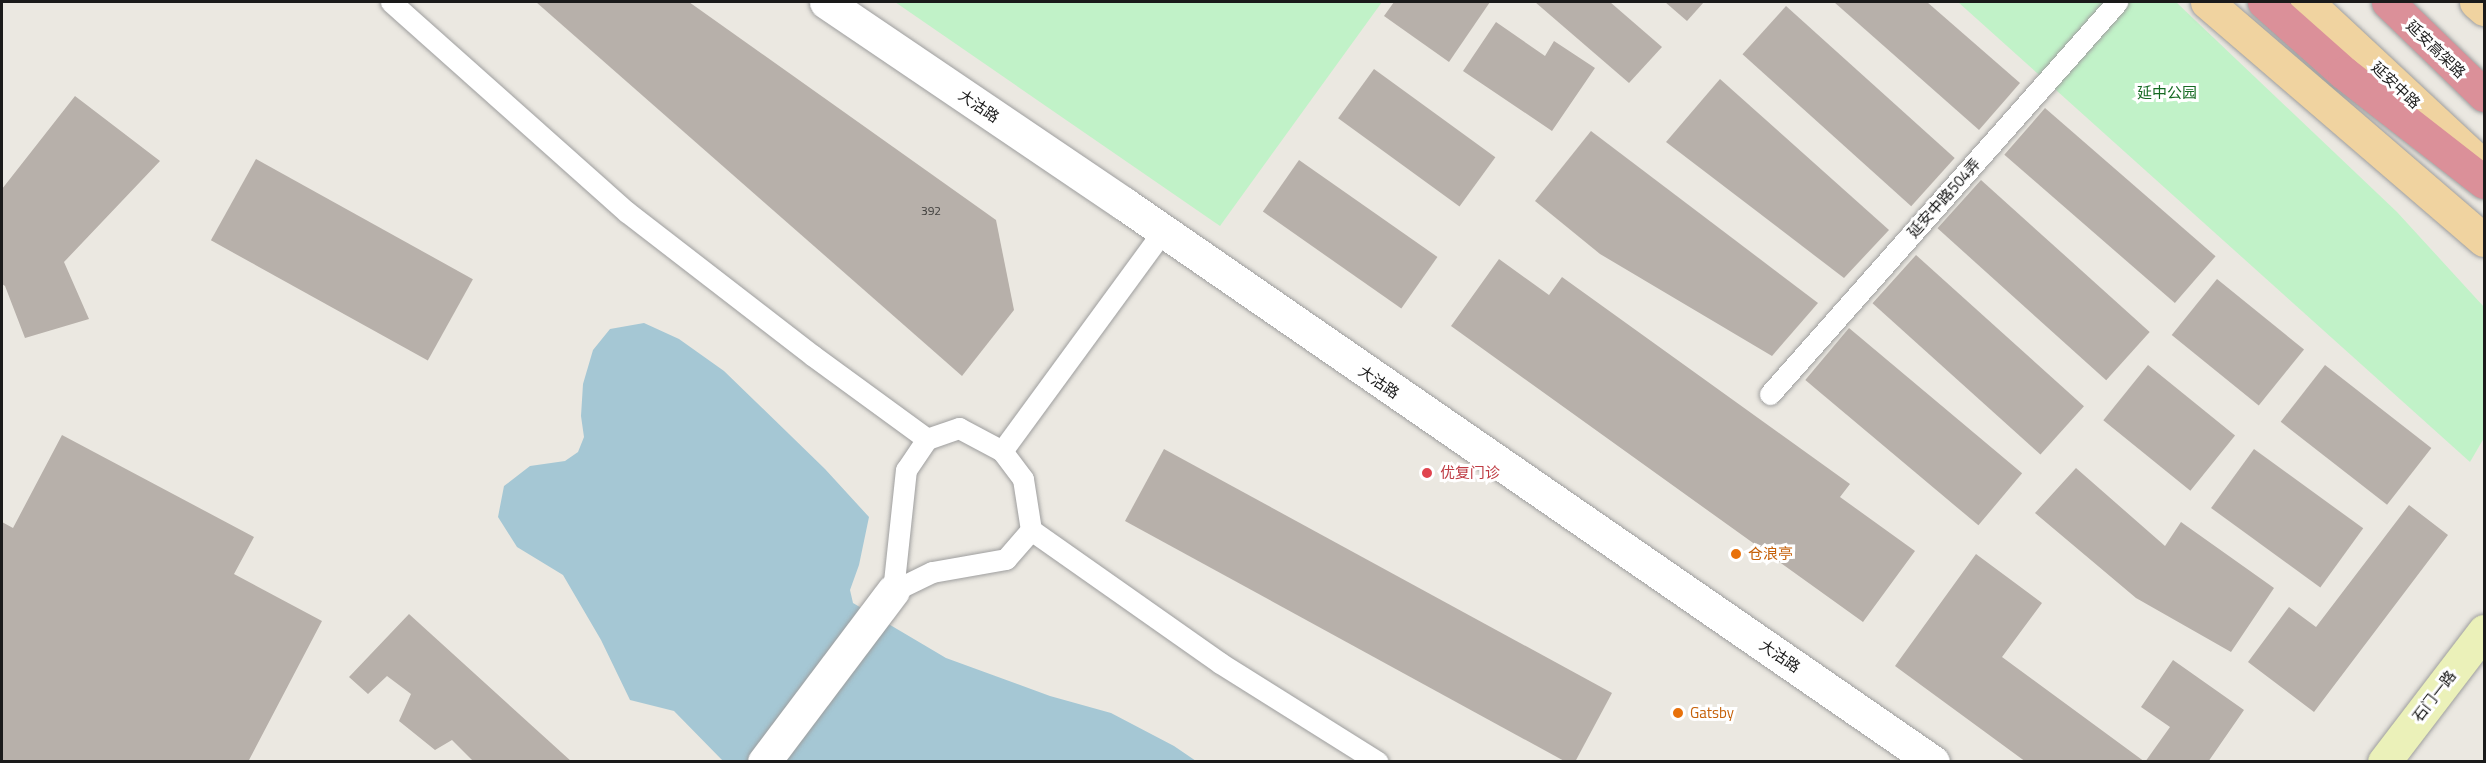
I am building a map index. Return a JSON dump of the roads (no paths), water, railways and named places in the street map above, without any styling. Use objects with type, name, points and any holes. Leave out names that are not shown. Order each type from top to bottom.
[{"type":"highway","points":[[2264,2],[2344,73],[2484,182]]},
{"type":"highway","name":"延安高架路","points":[[2388,2],[2484,95]]},
{"type":"main road","points":[[2207,2],[2484,240]]},
{"type":"main road","name":"延安中路","points":[[2307,2],[2484,168]]},
{"type":"main road","points":[[2476,2],[2484,9]]},
{"type":"main road","name":"石门一路","points":[[2384,762],[2484,631]]},
{"type":"street","name":"大沽路","points":[[826,2],[1933,762]]},
{"type":"street","points":[[764,762],[889,596]]},
{"type":"lane","points":[[391,2],[627,212],[812,355],[927,439]]},
{"type":"lane","name":"延安中路504弄","points":[[1770,394],[2118,2]]},
{"type":"lane","points":[[1002,452],[1162,232]]},
{"type":"lane","points":[[889,596],[906,470],[927,439],[959,428],[1002,452],[1023,479],[1031,530],[1220,663],[1378,762]]},
{"type":"lane","points":[[889,596],[932,572],[1006,559],[1031,530]]},
{"type":"water","points":[[644,323],[679,339],[724,371],[825,469],[869,517],[859,565],[850,590],[853,603],[946,658],[1050,696],[1111,713],[1174,746],[1196,761],[723,761],[674,711],[630,700],[601,640],[563,575],[517,547],[498,517],[504,486],[530,466],[565,461],[578,452],[584,437],[581,416],[583,384],[593,350],[610,329]]},
{"type":"place","name":"优复门诊","points":[[1427,473]]},
{"type":"place","name":"仓浪亭","points":[[1736,554]]},
{"type":"place","name":"Gatsby","points":[[1678,713]]},
{"type":"park label","name":"延中公园","points":[[2167,93]]}]
